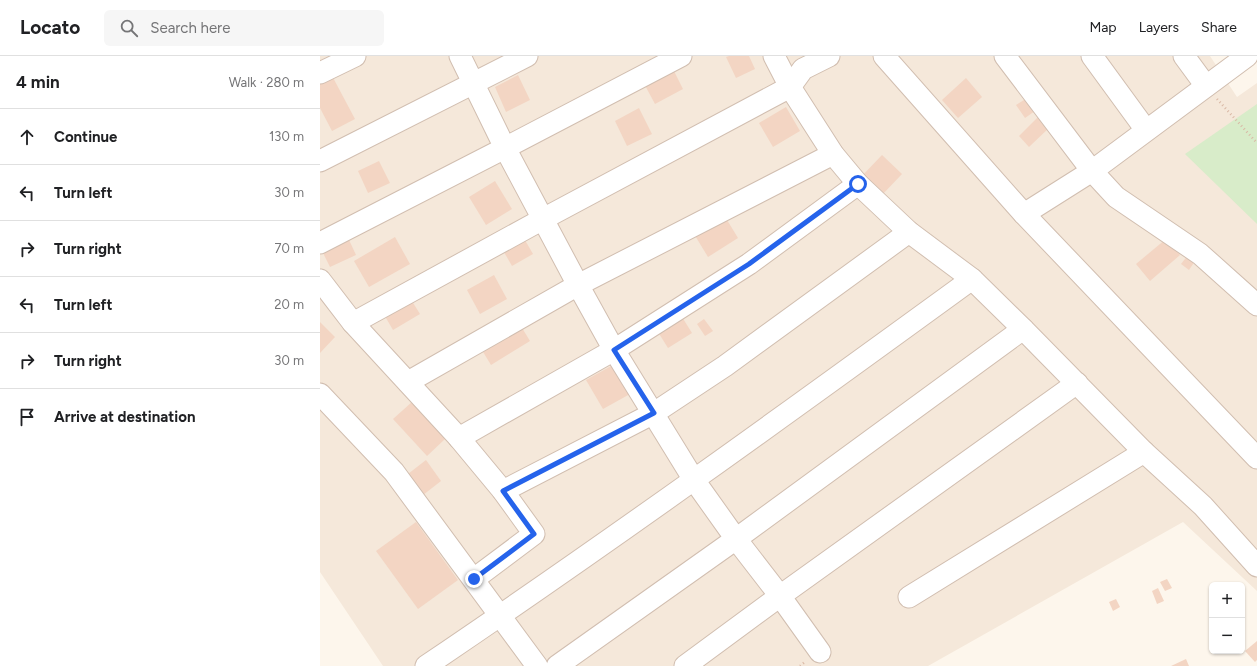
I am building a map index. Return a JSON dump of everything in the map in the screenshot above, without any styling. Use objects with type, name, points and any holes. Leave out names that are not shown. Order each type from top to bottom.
[{"type":"street","points":[[320,73],[354,56]]},
{"type":"street","points":[[460,56],[505,148],[578,286],[614,350],[694,480],[820,652]]},
{"type":"street","points":[[320,161],[527,56]]},
{"type":"street","points":[[320,243],[681,56]]},
{"type":"street","points":[[774,56],[790,87],[833,154],[858,184],[908,232],[972,279],[1144,452],[1203,506],[1257,566]]},
{"type":"street","points":[[353,323],[543,219],[790,87],[803,69],[829,56]]},
{"type":"street","points":[[884,56],[1024,214],[1257,458]]},
{"type":"street","points":[[1005,56],[1092,171],[1116,197],[1200,254],[1257,305]]},
{"type":"street","points":[[1092,56],[1146,130]]},
{"type":"street","points":[[1184,56],[1206,86]]},
{"type":"street","points":[[1024,214],[1092,171],[1247,56]]},
{"type":"street","points":[[408,382],[578,286],[833,154]]},
{"type":"street","points":[[459,438],[614,350],[749,264],[858,184]]},
{"type":"street","points":[[503,491],[654,413],[725,366],[908,232]]},
{"type":"street","points":[[426,666],[501,616],[694,480],[972,279]]},
{"type":"street","points":[[320,280],[353,323],[459,438],[503,491],[534,534],[474,579]]},
{"type":"street","points":[[558,666],[736,539],[1023,329]]},
{"type":"street","points":[[685,666],[1077,383]]},
{"type":"street","points":[[320,394],[394,472],[537,666]]},
{"type":"street","points":[[909,597],[1144,452]]},
{"type":"path","points":[[1206,86],[1257,142]]},
{"type":"shaded area","points":[[320,56],[1210,56],[1237,97],[1257,83],[1257,591],[1183,522],[928,666],[383,666],[320,572]]},
{"type":"green space","points":[[1257,104],[1257,224],[1185,154]]},
{"type":"building","points":[[749,56],[755,69],[736,78],[726,57]]},
{"type":"building","points":[[670,63],[683,89],[655,104],[641,78]]},
{"type":"building","points":[[330,72],[355,119],[332,131],[320,108],[320,77]]},
{"type":"building","points":[[518,75],[530,100],[506,112],[495,87]]},
{"type":"building","points":[[966,78],[982,97],[958,118],[942,100]]},
{"type":"building","points":[[1027,98],[1035,111],[1025,118],[1016,105]]},
{"type":"building","points":[[786,107],[800,131],[773,147],[759,123]]},
{"type":"building","points":[[639,108],[652,134],[627,146],[615,121]]},
{"type":"building","points":[[1039,116],[1050,127],[1029,147],[1019,136]]},
{"type":"building","points":[[882,155],[902,174],[881,196],[861,177]]},
{"type":"building","points":[[379,161],[390,183],[368,193],[358,171]]},
{"type":"building","points":[[495,181],[512,209],[486,225],[469,197]]},
{"type":"building","points":[[724,215],[738,238],[708,257],[694,234]]},
{"type":"building","points":[[518,228],[533,254],[512,266],[497,240]]},
{"type":"building","points":[[344,229],[356,255],[330,267],[320,247]]},
{"type":"building","points":[[395,237],[410,264],[369,287],[354,261]]},
{"type":"building","points":[[1166,239],[1180,255],[1150,281],[1136,264]]},
{"type":"building","points":[[1188,255],[1195,261],[1189,270],[1181,264]]},
{"type":"building","points":[[494,275],[507,299],[480,314],[467,290]]},
{"type":"building","points":[[405,290],[420,314],[393,330],[379,306]]},
{"type":"building","points":[[677,309],[692,333],[668,348],[653,324]]},
{"type":"building","points":[[516,318],[530,341],[491,365],[477,342]]},
{"type":"building","points":[[704,319],[713,331],[705,336],[697,324]]},
{"type":"building","points":[[320,322],[335,337],[320,353]]},
{"type":"building","points":[[613,365],[630,394],[603,409],[586,380]]},
{"type":"building","points":[[412,402],[445,439],[427,456],[393,419]]},
{"type":"building","points":[[426,460],[441,481],[423,495],[408,474]]},
{"type":"building","points":[[416,522],[458,580],[418,609],[376,551]]},
{"type":"building","points":[[1167,579],[1172,588],[1165,591],[1160,582]]},
{"type":"building","points":[[1158,588],[1164,601],[1157,604],[1152,591]]},
{"type":"building","points":[[1116,599],[1120,607],[1113,611],[1109,602]]},
{"type":"building","points":[[1257,641],[1257,660],[1255,662],[1245,651]]},
{"type":"building","points":[[1186,659],[1189,666],[1171,666]]},
{"type":"route","points":[[474,579],[534,534],[503,491],[654,413],[614,350],[749,264],[858,184]]}]
